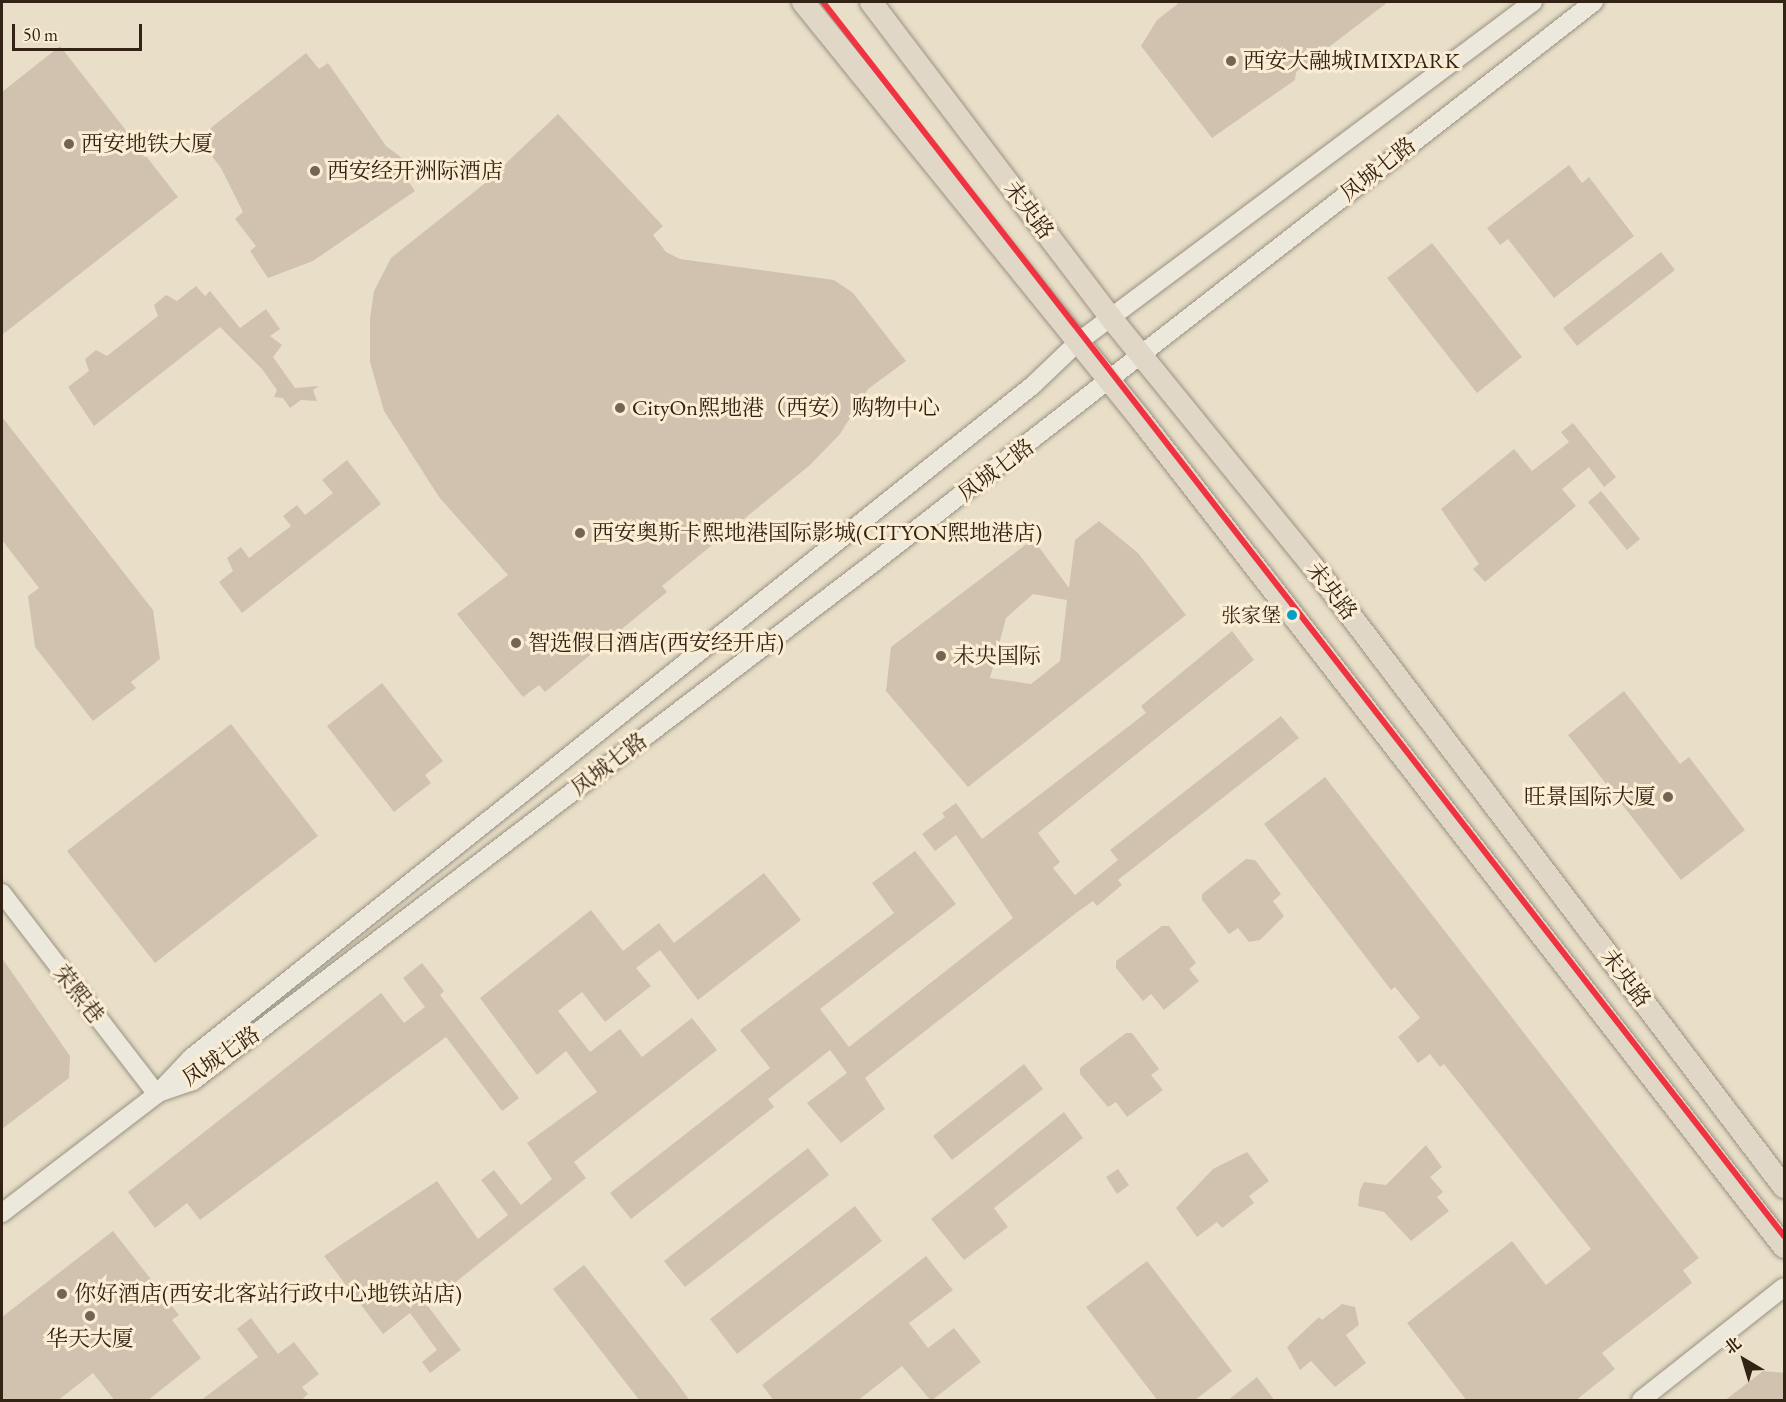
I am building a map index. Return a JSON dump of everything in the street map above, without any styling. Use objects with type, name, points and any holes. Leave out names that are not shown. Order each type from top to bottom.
[{"type":"main road","name":"未央路","points":[[803,2],[1078,342],[1785,1247]]},
{"type":"main road","name":"未央路","points":[[871,2],[1111,318],[1326,582],[1785,1187]]},
{"type":"street","name":"凤城七路","points":[[2,1213],[157,1094],[200,1051],[1033,385],[1078,342],[1533,2]]},
{"type":"street","name":"凤城七路","points":[[157,1094],[193,1081],[1110,383],[1594,2]]},
{"type":"street","name":"荣熙巷","points":[[2,893],[157,1094]]},
{"type":"street","points":[[1641,1401],[1785,1287]]},
{"type":"building","name":"西安大融城IMIXPARK","points":[[1180,2],[1388,2],[1296,72],[1295,80],[1212,138],[1141,46],[1157,20]]},
{"type":"building","name":"西安地铁大厦","points":[[60,46],[178,197],[2,335],[2,92]]},
{"type":"building","name":"西安经开洲际酒店","points":[[306,53],[319,69],[328,63],[386,146],[406,161],[410,168],[404,175],[415,191],[313,261],[268,278],[250,251],[256,246],[235,219],[243,212],[221,168],[198,138]]},
{"type":"building","name":"CityOn熙地港（西安）购物中心","points":[[558,114],[663,226],[653,235],[666,252],[680,259],[834,280],[853,293],[906,361],[868,389],[840,434],[810,465],[662,586],[667,592],[545,692],[539,685],[523,697],[457,614],[508,575],[439,497],[384,411],[370,362],[370,318],[374,291],[391,258],[484,184]]},
{"type":"building","points":[[1569,165],[1582,183],[1589,177],[1634,236],[1554,298],[1508,239],[1500,245],[1487,228]]},
{"type":"building","points":[[1432,243],[1522,357],[1477,393],[1387,278]]},
{"type":"building","points":[[1661,252],[1675,270],[1577,346],[1563,328]]},
{"type":"building","points":[[196,286],[205,296],[210,291],[240,328],[266,309],[280,329],[270,336],[282,345],[273,357],[295,388],[319,386],[313,390],[317,401],[301,400],[290,408],[283,398],[274,397],[277,390],[262,369],[220,327],[94,426],[68,387],[89,371],[85,359],[96,350],[107,356],[158,316],[154,305],[166,295],[177,301]]},
{"type":"building","points":[[2,417],[153,610],[160,659],[131,682],[136,688],[93,721],[35,647],[28,596],[39,588],[2,540]]},
{"type":"building","points":[[1573,423],[1616,477],[1604,487],[1589,467],[1562,489],[1576,506],[1485,582],[1473,569],[1479,564],[1441,509],[1514,449],[1532,471],[1569,442],[1561,432]]},
{"type":"building","points":[[347,460],[381,504],[242,613],[219,582],[233,571],[227,558],[241,547],[249,558],[291,526],[283,516],[297,505],[305,515],[333,493],[322,480]]},
{"type":"building","points":[[1601,491],[1640,539],[1627,550],[1588,502]]},
{"type":"building","name":"未央国际","points":[[1099,521],[1138,553],[1186,615],[968,787],[886,691],[891,647],[1033,539],[1069,588],[1075,540]],"holes":[[[1033,594],[1067,600],[1060,661],[1031,684],[990,678],[1006,618]]]},
{"type":"building","points":[[1232,631],[1254,660],[1038,833],[1060,862],[1053,868],[1075,895],[1118,860],[1110,850],[1281,716],[1299,738],[1118,880],[1122,885],[1097,906],[1093,901],[1076,913],[865,1078],[885,1109],[841,1143],[807,1103],[847,1073],[830,1050],[768,1099],[774,1107],[631,1219],[610,1193],[770,1068],[740,1030],[894,913],[872,883],[915,851],[956,904],[820,1009],[849,1047],[1013,918],[956,835],[935,851],[922,834],[945,817],[942,813],[956,803],[982,839],[1146,713],[1141,706]]},
{"type":"building","points":[[382,683],[443,761],[425,775],[431,783],[394,812],[327,726]]},
{"type":"building","name":"旺景国际大厦","points":[[1624,691],[1680,764],[1689,757],[1745,830],[1681,880],[1568,735]]},
{"type":"building","points":[[231,724],[318,836],[155,963],[67,851]]},
{"type":"building","points":[[1325,777],[1699,1258],[1683,1270],[1692,1283],[1602,1353],[1615,1369],[1575,1401],[1467,1401],[1407,1323],[1512,1241],[1546,1285],[1591,1249],[1444,1064],[1440,1067],[1430,1054],[1418,1063],[1398,1037],[1420,1018],[1395,987],[1391,990],[1264,824]]},
{"type":"building","points":[[1246,859],[1255,860],[1281,894],[1273,901],[1284,916],[1260,940],[1249,942],[1238,928],[1229,934],[1202,900],[1202,894]]},
{"type":"building","points":[[764,873],[801,920],[698,1000],[660,950],[636,968],[651,986],[605,1022],[582,992],[558,1011],[590,1052],[620,1029],[642,1057],[692,1018],[717,1050],[574,1162],[586,1178],[427,1305],[461,1350],[430,1373],[422,1362],[437,1350],[410,1313],[383,1334],[324,1256],[437,1181],[478,1239],[508,1215],[481,1180],[494,1170],[521,1205],[552,1179],[527,1143],[597,1092],[566,1051],[537,1075],[480,998],[591,910],[623,951],[659,923],[674,943]]},
{"type":"building","points":[[1162,926],[1169,926],[1196,963],[1189,969],[1199,981],[1164,1010],[1151,994],[1143,1001],[1116,968],[1116,961]]},
{"type":"building","points":[[2,958],[70,1056],[69,1078],[2,1129]]},
{"type":"building","points":[[422,963],[444,991],[440,995],[519,1098],[502,1111],[446,1037],[200,1220],[187,1203],[155,1228],[128,1192],[381,993],[404,1023],[425,1007],[403,978]]},
{"type":"building","points":[[1126,1033],[1132,1033],[1159,1069],[1151,1075],[1163,1090],[1127,1117],[1116,1102],[1108,1107],[1080,1074],[1080,1068]]},
{"type":"building","points":[[1024,1064],[1043,1089],[952,1160],[933,1136]]},
{"type":"building","points":[[1064,1112],[1083,1138],[994,1208],[1008,1227],[964,1260],[931,1219]]},
{"type":"building","points":[[1426,1145],[1442,1167],[1430,1177],[1443,1192],[1437,1197],[1449,1211],[1411,1241],[1384,1212],[1358,1206],[1360,1190],[1364,1182],[1386,1185]]},
{"type":"building","points":[[808,1148],[829,1175],[685,1287],[664,1261]]},
{"type":"building","points":[[1247,1152],[1269,1181],[1249,1196],[1254,1203],[1222,1228],[1217,1222],[1197,1237],[1176,1208],[1213,1169]]},
{"type":"building","points":[[1118,1169],[1129,1185],[1117,1194],[1106,1177]]},
{"type":"building","points":[[855,1206],[882,1241],[737,1354],[710,1319]]},
{"type":"building","name":"华天大厦","points":[[113,1231],[179,1315],[172,1320],[201,1358],[147,1401],[115,1401],[93,1373],[57,1401],[2,1401],[2,1317]]},
{"type":"building","points":[[926,1256],[953,1290],[909,1323],[928,1348],[954,1328],[981,1362],[931,1401],[902,1366],[857,1401],[774,1401],[762,1385]]},
{"type":"building","points":[[1147,1261],[1232,1371],[1194,1401],[1158,1401],[1086,1307]]},
{"type":"building","points":[[584,1265],[690,1401],[640,1401],[553,1289]]},
{"type":"building","points":[[1342,1304],[1355,1307],[1359,1325],[1346,1335],[1366,1363],[1335,1387],[1311,1361],[1300,1370],[1287,1347],[1319,1317],[1322,1320]]},
{"type":"building","points":[[251,1318],[278,1354],[294,1342],[319,1374],[302,1387],[308,1394],[300,1401],[200,1401],[258,1357],[237,1329]]},
{"type":"building","points":[[1763,1371],[1785,1373],[1785,1401],[1724,1401]]},
{"type":"building","points":[[1257,1377],[1275,1401],[1227,1401]]},
{"type":"transit line","points":[[823,2],[1784,1236]]},
{"type":"place","name":"西安大融城IMIXPARK","points":[[1231,61]]},
{"type":"place","name":"西安地铁大厦","points":[[69,144]]},
{"type":"place","name":"西安经开洲际酒店","points":[[315,171]]},
{"type":"place","name":"CityOn熙地港（西安）购物中心","points":[[620,408]]},
{"type":"place","name":"西安奥斯卡熙地港国际影城(CITYON熙地港店)","points":[[580,533]]},
{"type":"place","name":"张家堡","points":[[1292,615]]},
{"type":"place","name":"智选假日酒店(西安经开店)","points":[[516,643]]},
{"type":"place","name":"未央国际","points":[[941,656]]},
{"type":"place","name":"旺景国际大厦","points":[[1668,797]]},
{"type":"place","name":"你好酒店(西安北客站行政中心地铁站店)","points":[[62,1294]]},
{"type":"place","name":"华天大厦","points":[[90,1316]]}]
